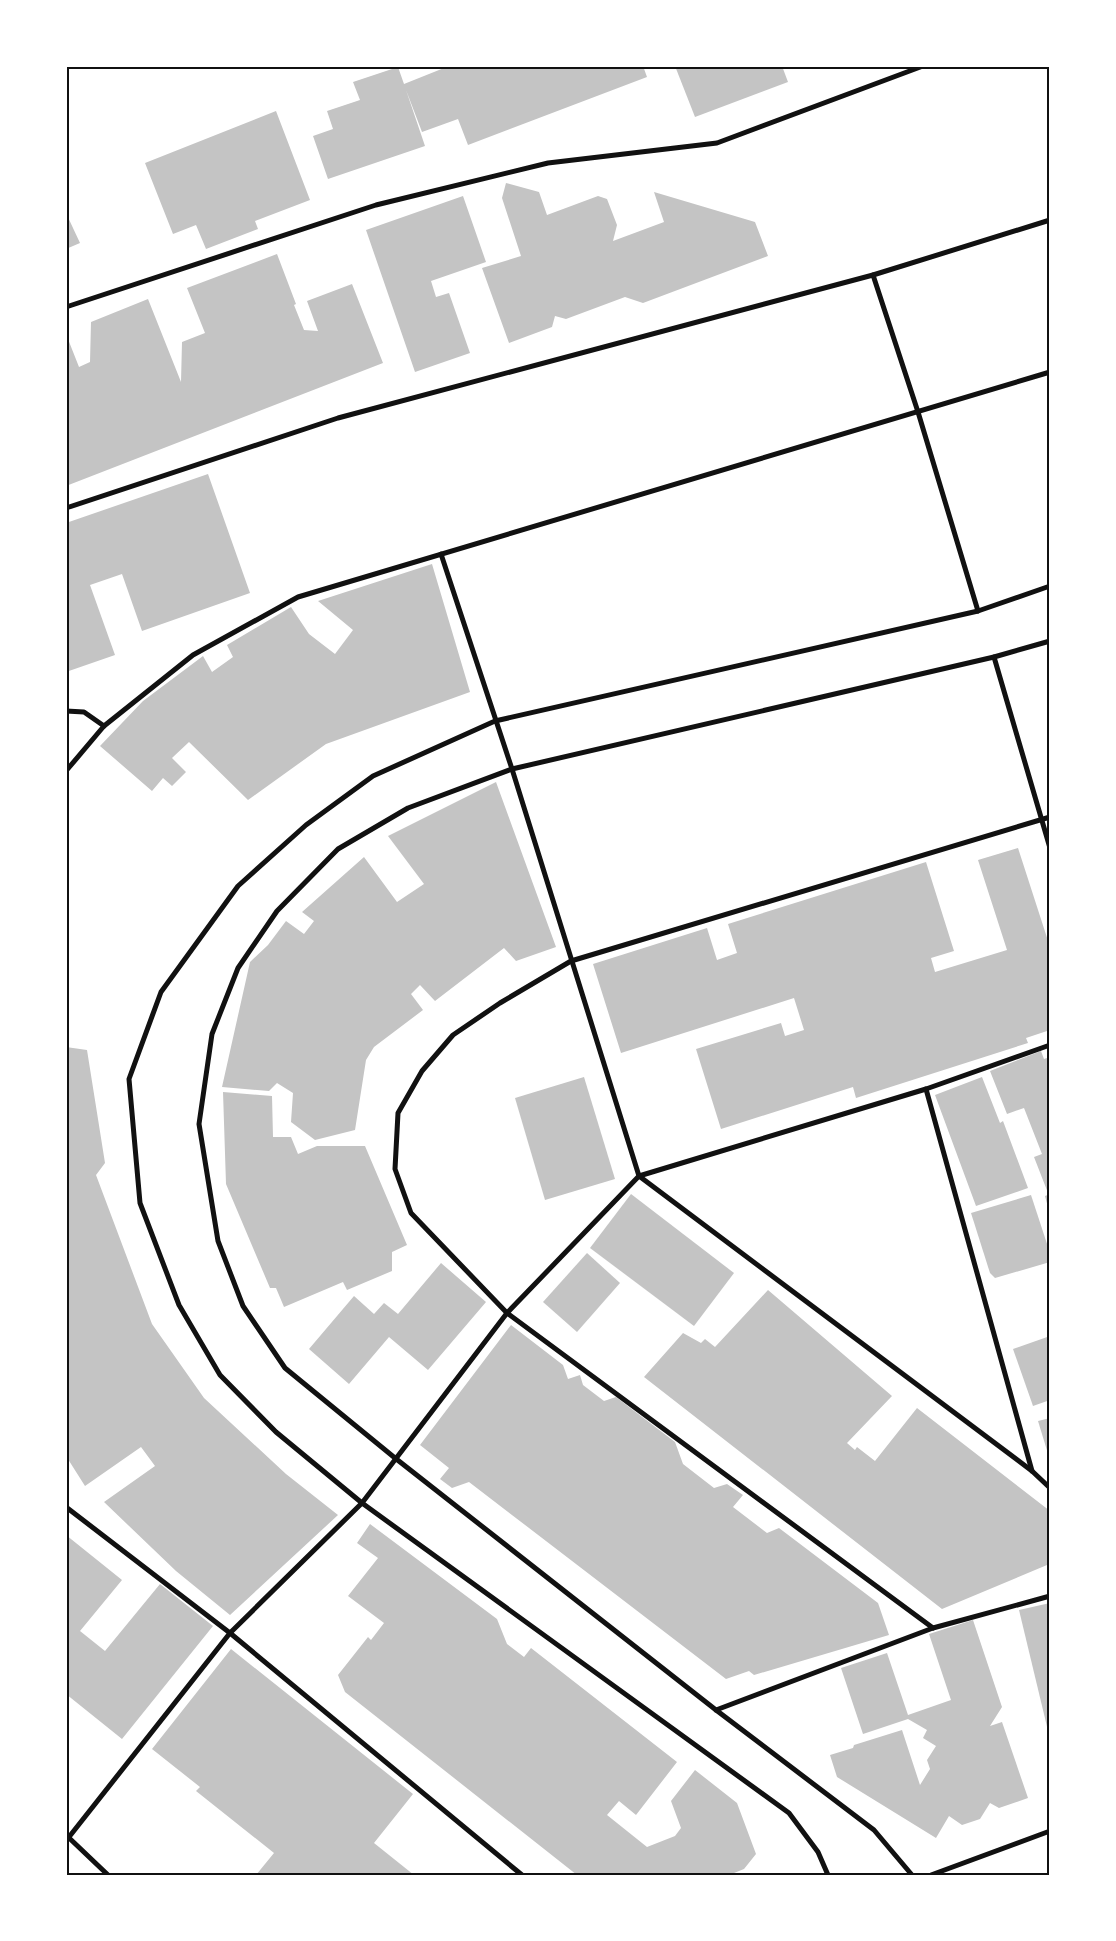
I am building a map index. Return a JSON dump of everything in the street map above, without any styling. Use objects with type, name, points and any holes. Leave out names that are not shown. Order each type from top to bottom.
[{"type":"street","points":[[66,307],[376,205],[548,163],[718,143],[923,66]]},
{"type":"street","points":[[66,508],[338,418],[873,275],[1050,220]]},
{"type":"street","points":[[873,275],[918,412],[978,611]]},
{"type":"street","points":[[66,771],[104,726],[193,655],[298,597],[1050,372]]},
{"type":"street","points":[[441,554],[512,769],[639,1176],[1032,1471],[1050,1488]]},
{"type":"street","points":[[828,1875],[818,1852],[789,1813],[362,1503],[276,1432],[220,1375],[179,1306],[140,1203],[129,1079],[161,992],[238,886],[306,825],[373,776],[496,720],[978,611],[1050,586]]},
{"type":"street","points":[[912,1875],[874,1830],[716,1710],[395,1458],[285,1368],[243,1306],[218,1241],[199,1124],[212,1034],[238,968],[277,910],[338,849],[408,808],[512,769],[994,657],[1050,641]]},
{"type":"street","points":[[994,657],[1050,848]]},
{"type":"street","points":[[66,711],[84,712],[104,726]]},
{"type":"street","points":[[933,1628],[507,1313],[411,1213],[395,1169],[398,1113],[422,1071],[452,1035],[500,1003],[571,961],[1050,817]]},
{"type":"street","points":[[108,1875],[68,1836],[230,1633],[362,1503],[507,1313],[639,1176],[926,1089],[1050,1045]]},
{"type":"street","points":[[926,1089],[1032,1471]]},
{"type":"street","points":[[66,1507],[230,1633],[522,1875]]},
{"type":"street","points":[[716,1710],[933,1628],[1050,1596]]},
{"type":"street","points":[[931,1875],[1050,1831]]},
{"type":"building","points":[[449,66],[643,66],[647,77],[468,145],[458,119],[422,132],[406,90],[425,146],[328,179],[313,136],[333,129],[327,111],[360,100],[353,82],[398,67],[404,84]]},
{"type":"building","points":[[675,66],[782,66],[788,82],[695,117]]},
{"type":"building","points":[[276,111],[310,200],[255,221],[258,229],[206,249],[196,225],[173,234],[145,163]]},
{"type":"building","points":[[506,183],[539,192],[547,215],[598,196],[607,199],[617,225],[613,241],[664,222],[654,192],[755,222],[768,256],[643,303],[625,297],[566,319],[555,316],[552,327],[509,343],[482,268],[521,256],[502,198]]},
{"type":"building","points":[[463,196],[486,262],[431,281],[436,297],[449,293],[470,353],[415,372],[366,230]]},
{"type":"building","points":[[66,213],[80,243],[66,249]]},
{"type":"building","points":[[277,254],[304,330],[318,331],[307,301],[352,284],[383,363],[66,486],[66,334],[79,367],[90,362],[91,322],[148,299],[181,382],[182,342],[205,333],[187,288]]},
{"type":"building","points":[[208,474],[250,593],[142,631],[122,574],[90,585],[115,655],[66,672],[66,523]]},
{"type":"building","points":[[432,564],[470,692],[326,744],[248,800],[189,742],[172,758],[186,772],[172,786],[163,778],[152,791],[100,746],[143,701],[203,656],[212,672],[233,657],[227,645],[291,607],[309,634],[335,654],[353,630],[318,601]]},
{"type":"building","points":[[496,782],[556,947],[516,961],[504,948],[435,1001],[420,985],[411,994],[423,1010],[374,1047],[366,1060],[355,1130],[315,1140],[291,1122],[293,1093],[277,1083],[269,1091],[222,1087],[250,962],[268,945],[286,921],[304,934],[314,921],[302,912],[364,857],[397,902],[424,884],[388,836]]},
{"type":"building","points":[[1018,848],[1050,947],[1050,1030],[1026,1038],[1028,1043],[856,1098],[853,1087],[721,1129],[696,1049],[781,1023],[785,1036],[804,1030],[794,998],[621,1053],[593,964],[707,928],[717,960],[737,953],[728,924],[926,862],[954,951],[931,958],[935,972],[1007,950],[978,860]]},
{"type":"building","points":[[66,1047],[87,1050],[105,1163],[96,1175],[152,1324],[204,1398],[286,1474],[338,1515],[230,1615],[176,1571],[104,1502],[155,1466],[141,1447],[85,1486],[66,1456]]},
{"type":"building","points":[[1041,1051],[1044,1059],[1050,1057],[1050,1193],[1048,1193],[1034,1157],[1042,1154],[1024,1108],[1007,1114],[990,1071]]},
{"type":"building","points":[[584,1077],[615,1179],[545,1200],[515,1098]]},
{"type":"building","points":[[982,1077],[1000,1123],[1003,1121],[1028,1188],[976,1206],[935,1095]]},
{"type":"building","points":[[223,1092],[272,1096],[273,1137],[291,1137],[298,1154],[317,1146],[365,1146],[407,1245],[392,1252],[392,1271],[347,1290],[343,1282],[284,1307],[276,1288],[270,1288],[226,1184]]},
{"type":"building","points":[[631,1194],[734,1273],[694,1326],[590,1248]]},
{"type":"building","points":[[1050,1194],[1050,1211],[1049,1211],[1045,1196]]},
{"type":"building","points":[[1031,1195],[1050,1253],[1050,1262],[995,1278],[990,1273],[971,1213]]},
{"type":"building","points":[[587,1253],[620,1283],[577,1332],[543,1302]]},
{"type":"building","points":[[441,1263],[486,1302],[428,1370],[389,1337],[349,1384],[309,1349],[354,1296],[374,1314],[384,1303],[398,1314]]},
{"type":"building","points":[[768,1290],[892,1396],[847,1443],[855,1450],[857,1447],[875,1461],[917,1408],[1050,1511],[1050,1567],[1047,1565],[942,1609],[644,1377],[683,1333],[701,1343],[705,1339],[715,1347]]},
{"type":"building","points":[[511,1325],[563,1365],[568,1379],[580,1375],[583,1385],[604,1401],[616,1397],[675,1442],[683,1464],[714,1488],[727,1484],[743,1495],[733,1507],[767,1533],[779,1528],[878,1603],[889,1635],[754,1675],[749,1671],[726,1679],[469,1482],[452,1488],[440,1479],[449,1468],[420,1445]]},
{"type":"building","points":[[1050,1336],[1050,1400],[1033,1406],[1013,1349]]},
{"type":"building","points":[[1050,1418],[1050,1457],[1049,1457],[1038,1421]]},
{"type":"building","points":[[370,1524],[497,1619],[507,1644],[524,1657],[531,1648],[677,1762],[636,1815],[619,1801],[607,1815],[647,1847],[675,1836],[681,1828],[671,1801],[695,1770],[737,1803],[756,1854],[744,1869],[729,1875],[577,1875],[345,1692],[338,1675],[368,1637],[371,1640],[384,1623],[348,1596],[378,1558],[357,1543]]},
{"type":"building","points":[[66,1535],[122,1580],[80,1631],[105,1651],[160,1584],[213,1626],[122,1739],[66,1694]]},
{"type":"building","points":[[1050,1603],[1050,1734],[1049,1735],[1019,1610]]},
{"type":"building","points":[[973,1620],[1002,1707],[990,1726],[1002,1722],[1028,1798],[999,1808],[990,1803],[980,1819],[962,1825],[949,1816],[936,1838],[837,1777],[830,1755],[853,1748],[854,1745],[902,1730],[920,1785],[930,1769],[927,1760],[936,1746],[923,1738],[927,1730],[908,1719],[863,1734],[841,1668],[887,1653],[908,1715],[951,1700],[929,1634]]},
{"type":"building","points":[[231,1649],[413,1794],[374,1843],[414,1875],[256,1875],[274,1853],[196,1791],[200,1787],[152,1749]]}]
